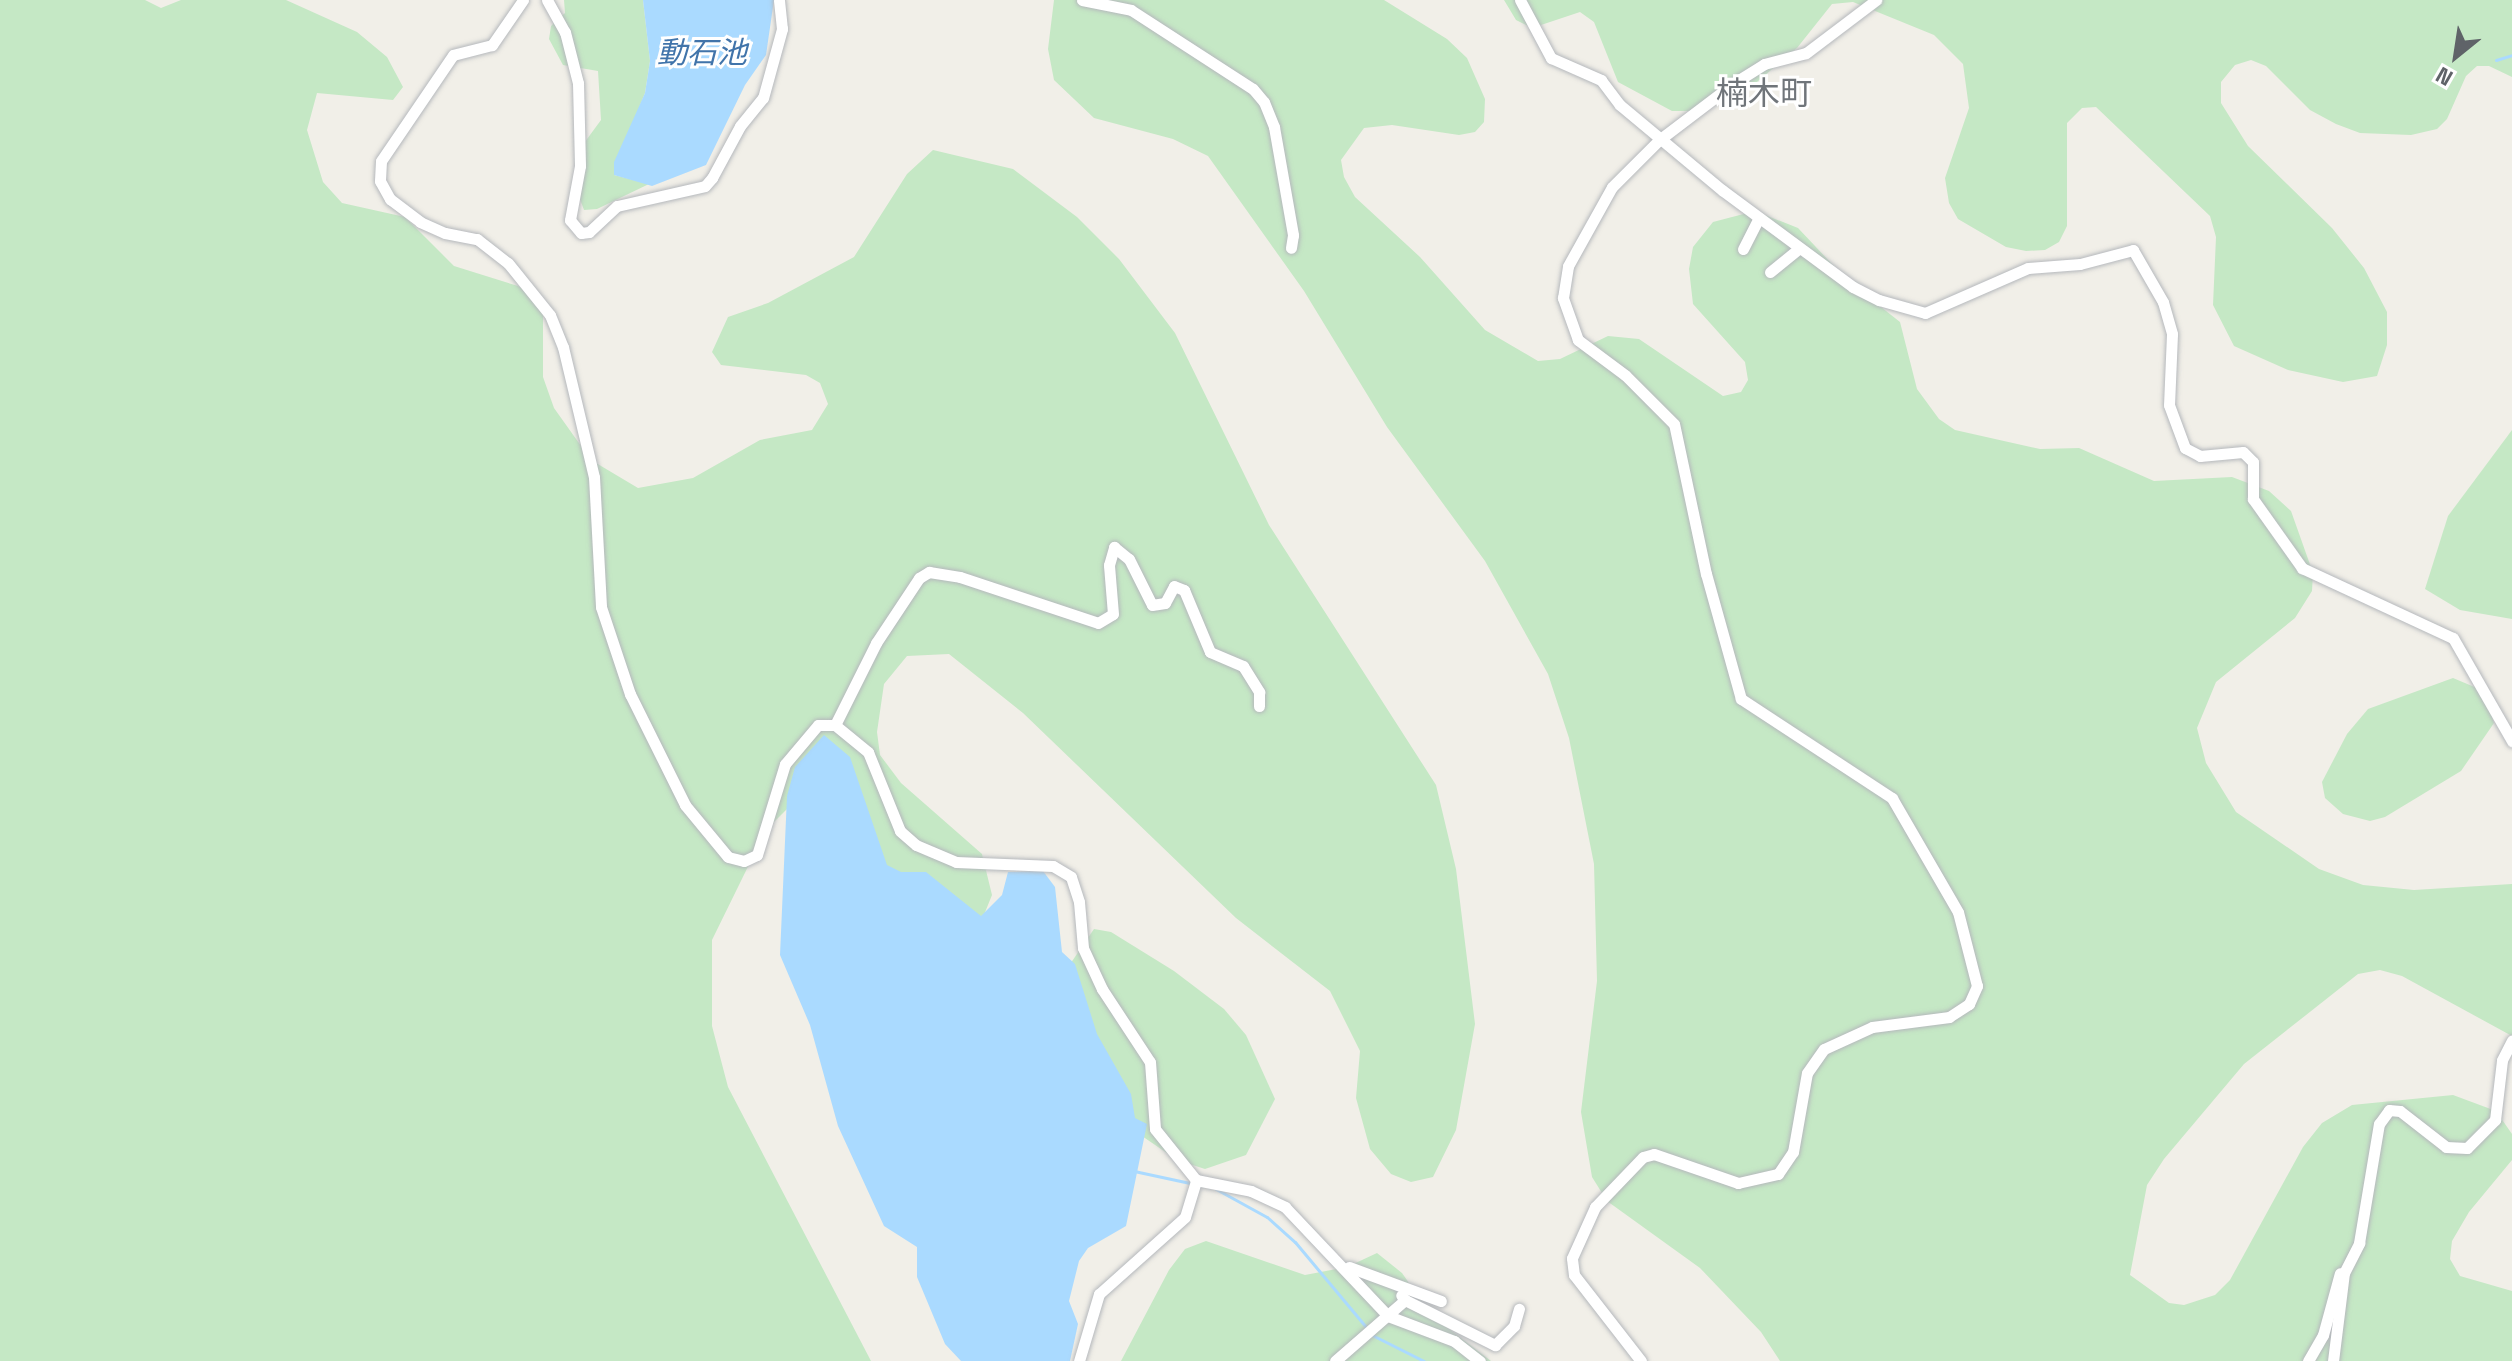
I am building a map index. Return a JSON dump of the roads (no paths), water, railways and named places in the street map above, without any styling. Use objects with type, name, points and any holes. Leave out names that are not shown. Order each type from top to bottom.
[{"type":"street","points":[[523,0],[492,45],[453,55],[381,161],[380,181],[390,199],[420,222],[445,233],[477,239],[508,263],[550,315],[563,347],[594,477],[601,607],[616,660],[685,805],[728,857],[744,861],[757,855],[785,764],[818,725],[835,725],[868,752],[900,831],[916,845],[956,862],[1053,866],[1071,877],[1079,902],[1083,948],[1102,989],[1150,1062],[1155,1129],[1196,1180],[1268,1197],[1285,1207],[1335,1259],[1385,1320],[1454,1341],[1480,1361]]},
{"type":"street","points":[[547,0],[565,32],[578,83],[580,166],[570,220],[581,233],[589,232],[617,206],[705,186],[712,178],[740,126],[763,98],[782,29],[779,0]]},
{"type":"street","points":[[1082,0],[1131,10],[1253,89],[1264,102],[1274,127],[1293,235],[1291,248]]},
{"type":"street","points":[[1520,0],[1551,58],[1601,80],[1659,140],[1853,287],[1925,313],[2028,268],[2080,264],[2133,250],[2163,302],[2172,334],[2169,405],[2185,448],[2200,456],[2243,452],[2253,462],[2253,499],[2280,529],[2294,560],[2453,638],[2512,741]]},
{"type":"street","points":[[1636,1359],[1574,1275],[1572,1258],[1595,1207],[1643,1157],[1654,1154],[1738,1183],[1778,1174],[1793,1152],[1807,1073],[1824,1049],[1872,1027],[1949,1017],[1969,1004],[1977,986],[1958,912],[1899,807],[1863,775],[1741,699],[1706,574],[1674,424],[1625,375],[1578,340],[1563,298],[1568,266],[1612,187],[1659,140],[1754,70],[1806,53],[1876,0]]},
{"type":"street","points":[[1743,249],[1759,218]]},
{"type":"street","points":[[1770,272],[1800,248]]},
{"type":"street","points":[[835,725],[876,643],[919,578],[929,572],[960,577],[1098,623],[1113,614],[1109,565],[1114,547],[1129,559],[1152,605],[1165,603],[1174,586],[1184,590],[1210,652],[1243,666],[1259,692],[1259,706]]},
{"type":"street","points":[[2333,1361],[2344,1273],[2359,1243],[2379,1124],[2389,1110],[2400,1111],[2446,1147],[2467,1148],[2495,1120],[2502,1060],[2512,1040]]},
{"type":"street","points":[[1079,1361],[1099,1294],[1185,1217],[1196,1180]]},
{"type":"street","points":[[2308,1361],[2323,1335],[2347,1255],[2359,1243]]},
{"type":"street","points":[[1335,1259],[1366,1278],[1441,1301]]},
{"type":"street","points":[[1396,1287],[1405,1300],[1495,1345],[1514,1326],[1519,1309]]},
{"type":"street","points":[[1335,1361],[1366,1339],[1405,1300]]},
{"type":"water","name":"動石池","points":[[643,0],[774,0],[766,55],[745,85],[706,165],[652,186],[614,175],[614,162],[645,93],[650,61]]},
{"type":"water","points":[[824,735],[850,757],[887,865],[901,872],[926,872],[981,916],[1002,895],[1008,872],[1043,871],[1055,887],[1062,952],[1075,964],[1097,1034],[1131,1094],[1135,1118],[1147,1124],[1126,1226],[1088,1248],[1079,1261],[1069,1301],[1078,1324],[1070,1361],[961,1361],[945,1344],[917,1277],[917,1247],[884,1226],[838,1126],[810,1025],[780,955],[787,796],[795,767]]},
{"type":"waterway","points":[[2496,60],[2512,55]]},
{"type":"waterway","points":[[1134,1171],[1190,1183]]},
{"type":"waterway","points":[[1216,1189],[1267,1217],[1295,1242],[1367,1328]]},
{"type":"waterway","points":[[1372,1335],[1424,1361]]},
{"type":"district","name":"楠木町","points":[[1764,93]]}]
